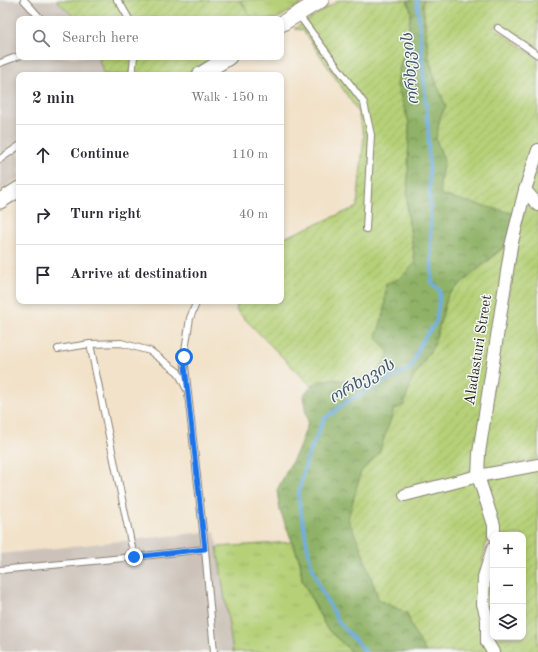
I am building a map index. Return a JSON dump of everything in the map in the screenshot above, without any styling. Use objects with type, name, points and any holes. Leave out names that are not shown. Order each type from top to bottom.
[{"type":"street","points":[[284,22],[321,0]]},
{"type":"street","points":[[205,72],[224,60]]},
{"type":"street","name":"Aladasturi Street","points":[[494,532],[494,525],[478,476],[479,453],[511,246],[525,190],[538,150]]},
{"type":"street","points":[[525,190],[538,205]]},
{"type":"street","points":[[0,202],[16,192]]},
{"type":"street","points":[[405,495],[478,476],[538,465]]},
{"type":"street","points":[[490,558],[484,578],[483,604],[487,619],[486,642],[493,652]]},
{"type":"lane","points":[[24,0],[38,16]]},
{"type":"lane","points":[[117,0],[127,16]]},
{"type":"lane","points":[[298,14],[364,103],[372,135],[366,229]]},
{"type":"lane","points":[[498,28],[538,55]]},
{"type":"lane","points":[[0,63],[16,57]]},
{"type":"lane","points":[[132,72],[134,60]]},
{"type":"lane","points":[[0,159],[16,148]]},
{"type":"lane","points":[[195,304],[190,318],[184,357],[205,549],[214,652]]},
{"type":"lane","points":[[58,349],[90,344],[121,343],[150,351],[178,372],[188,392]]},
{"type":"lane","points":[[90,344],[134,557]]},
{"type":"lane","points":[[0,570],[205,549]]},
{"type":"shaded area","points":[[0,0],[56,0],[73,16],[16,16],[16,60],[99,60],[103,72],[16,72],[16,180],[0,190]]},
{"type":"shaded area","points":[[215,531],[233,652],[0,652],[0,554]]},
{"type":"green space","points":[[56,0],[240,0],[250,16],[73,16]]},
{"type":"green space","points":[[240,0],[308,0],[282,16],[250,16]]},
{"type":"green space","points":[[339,0],[407,0],[411,11],[406,47],[399,69],[397,86],[409,123],[407,210],[415,263],[400,278],[386,284],[384,313],[376,337],[389,353],[376,373],[355,384],[328,379],[311,386],[236,310],[237,304],[284,304],[284,238],[357,207],[364,136],[357,110],[303,30],[294,29]]},
{"type":"green space","points":[[407,0],[424,0],[423,4],[429,58],[437,85],[446,106],[440,118],[436,139],[444,161],[440,181],[516,214],[506,249],[503,247],[448,295],[434,345],[412,380],[404,405],[394,410],[379,453],[361,472],[349,519],[379,600],[407,613],[413,630],[426,652],[352,652],[327,629],[302,580],[300,561],[280,511],[277,490],[299,448],[308,423],[303,396],[320,380],[332,378],[355,384],[376,337],[384,313],[386,284],[400,278],[415,262],[407,210],[409,123],[397,86],[399,69],[406,47],[411,11]]},
{"type":"green space","points":[[424,0],[538,0],[538,49],[498,24],[495,28],[538,58],[538,143],[516,214],[441,195],[440,181],[444,161],[436,139],[440,118],[446,106],[437,85],[429,58],[423,4]]},
{"type":"green space","points":[[99,60],[210,60],[190,72],[103,72]]},
{"type":"green space","points":[[538,155],[538,201],[529,191]]},
{"type":"green space","points":[[526,195],[538,208],[538,459],[482,471],[481,451]]},
{"type":"green space","points":[[504,247],[506,249],[477,481],[489,527],[480,577],[489,652],[426,652],[413,630],[407,613],[379,600],[359,543],[348,519],[361,472],[379,453],[394,410],[404,405],[412,380],[434,345],[448,295]]},
{"type":"green space","points":[[538,468],[538,652],[497,652],[491,641],[526,640],[526,532],[497,532],[484,480]]},
{"type":"green space","points":[[292,542],[300,561],[302,580],[327,629],[352,652],[233,652],[217,547]]},
{"type":"green space","points":[[490,568],[490,633],[486,602],[487,577]]},
{"type":"waterway","name":"ორხევის","points":[[366,652],[340,624],[320,588],[310,560],[298,496],[307,459],[324,419],[348,401],[411,368],[421,343],[436,322],[440,291],[432,282],[428,126],[417,0]]},
{"type":"route","points":[[134,557],[205,549],[184,357]]}]
